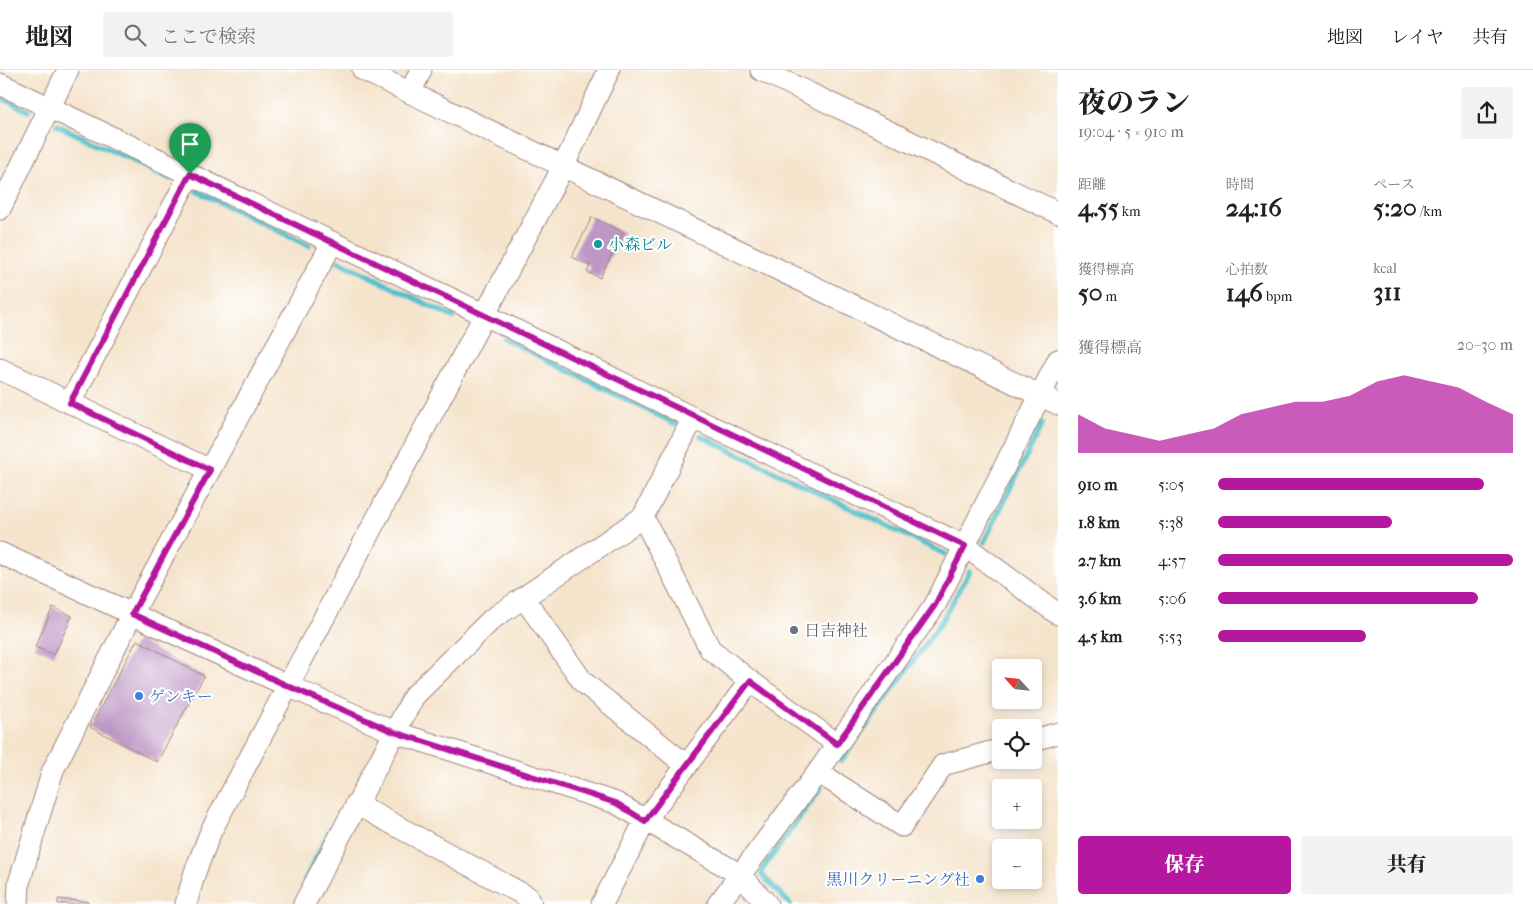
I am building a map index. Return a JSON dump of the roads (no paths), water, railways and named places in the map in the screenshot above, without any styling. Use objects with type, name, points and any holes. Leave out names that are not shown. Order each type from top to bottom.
[{"type":"street","points":[[0,209],[68,70]]},
{"type":"street","points":[[363,70],[1049,400]]},
{"type":"street","points":[[410,93],[421,70]]},
{"type":"street","points":[[186,904],[195,872],[211,831],[563,167],[609,70]]},
{"type":"street","points":[[761,70],[1058,213]]},
{"type":"street","points":[[0,84],[485,315],[693,418],[965,546],[1058,614]]},
{"type":"street","points":[[70,403],[190,174]]},
{"type":"street","points":[[18,904],[19,883],[53,770],[132,614],[332,243]]},
{"type":"street","points":[[718,904],[818,772],[935,605],[965,546],[1049,400],[1058,360]]},
{"type":"street","points":[[0,369],[210,470]]},
{"type":"street","points":[[304,904],[414,696],[492,619],[643,517],[693,418]]},
{"type":"street","points":[[643,517],[710,648],[750,681],[837,744]]},
{"type":"street","points":[[0,553],[288,686],[394,732],[616,803],[739,874],[767,904]]},
{"type":"street","points":[[524,598],[583,682],[687,766]]},
{"type":"street","points":[[602,904],[645,821],[750,681]]},
{"type":"street","points":[[1042,738],[1058,733]]},
{"type":"street","points":[[818,772],[902,826],[943,765],[992,751]]},
{"type":"street","points":[[356,804],[528,897],[531,904]]},
{"type":"waterway","points":[[0,97],[28,111]]},
{"type":"waterway","points":[[57,125],[171,179]]},
{"type":"waterway","points":[[197,191],[309,246]]},
{"type":"waterway","points":[[339,261],[453,317]]},
{"type":"waterway","points":[[503,338],[676,424]]},
{"type":"waterway","points":[[984,542],[1042,424]]},
{"type":"waterway","points":[[701,436],[945,554]]},
{"type":"waterway","points":[[841,761],[940,624],[970,571]]},
{"type":"waterway","points":[[790,904],[762,875],[763,868],[821,788]]},
{"type":"waterway","points":[[305,880],[332,827]]},
{"type":"place","name":"小森ビル","points":[[598,244]]},
{"type":"place","name":"日吉神社","points":[[794,630]]},
{"type":"place","name":"ゲンキー","points":[[139,696]]},
{"type":"place","name":"黒川クリーニング社","points":[[980,879]]}]
